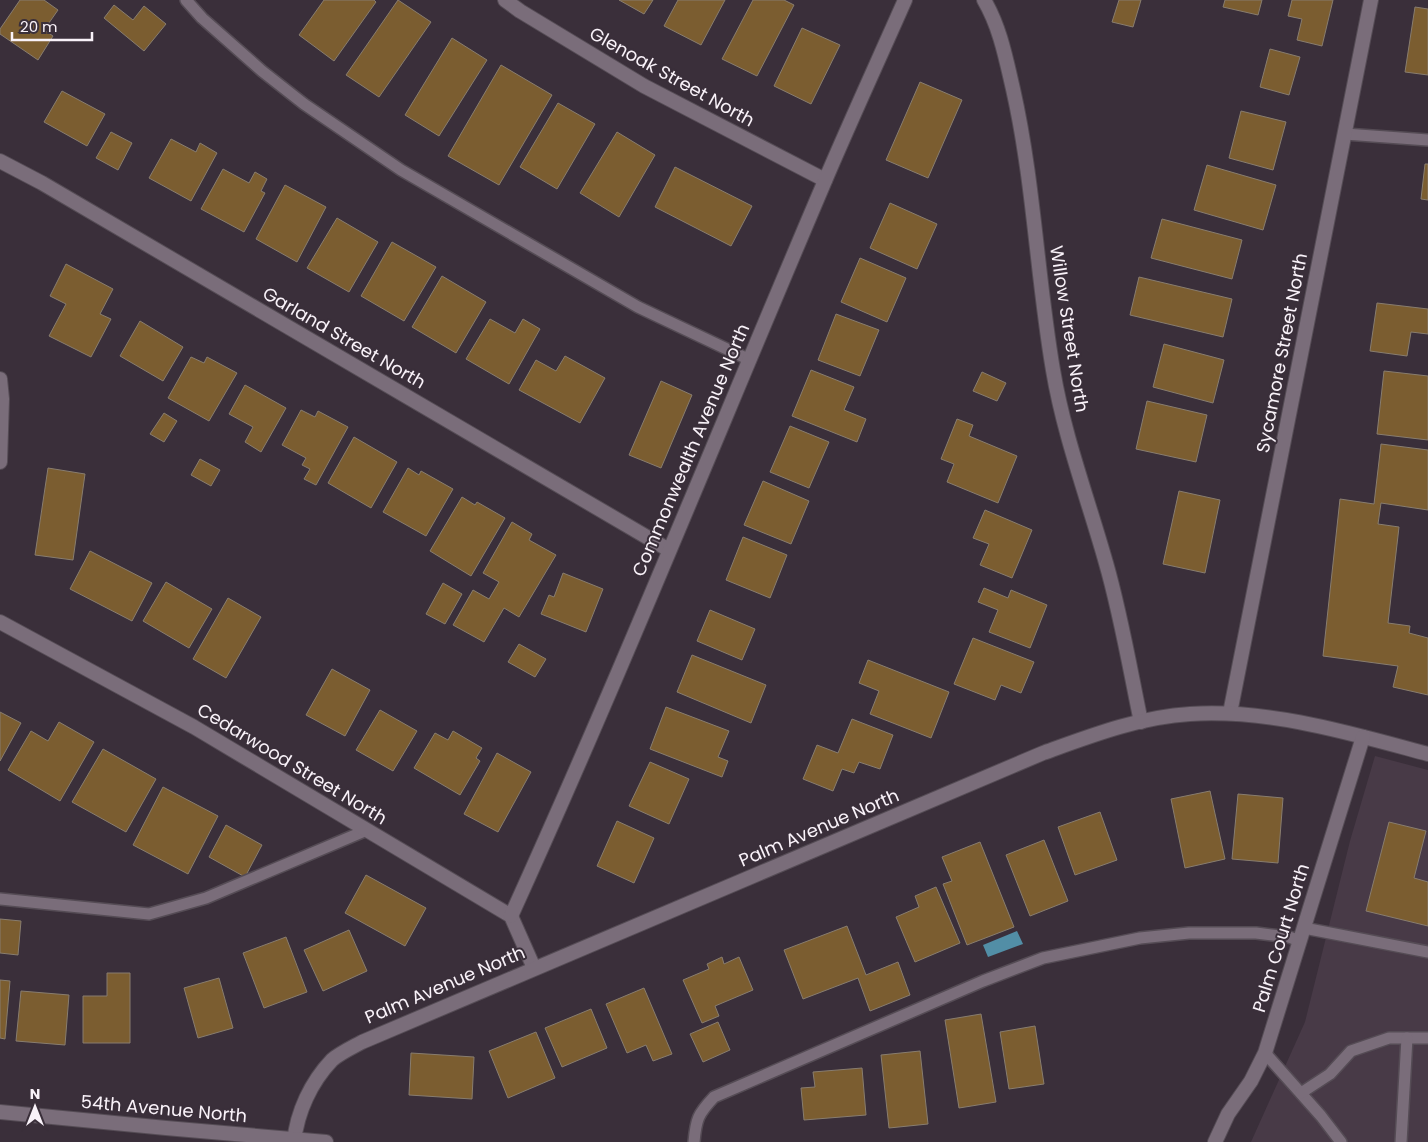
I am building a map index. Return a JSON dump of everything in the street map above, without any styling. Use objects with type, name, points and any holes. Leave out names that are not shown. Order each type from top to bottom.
[{"type":"street","name":"Glenoak Street North","points":[[506,0],[520,11],[644,86],[825,180]]},
{"type":"street","name":"Commonwealth Avenue North","points":[[511,916],[548,834],[825,180],[905,0]]},
{"type":"street","name":"Willow Street North","points":[[984,0],[992,14],[1006,59],[1017,110],[1029,178],[1053,371],[1069,442],[1106,564],[1141,722]]},
{"type":"street","name":"Sycamore Street North","points":[[1230,713],[1372,0]]},
{"type":"street","name":"Garland Street North","points":[[0,161],[51,188],[669,550]]},
{"type":"street","points":[[0,378],[2,399],[0,462]]},
{"type":"street","name":"Cedarwood Street North","points":[[0,622],[194,727],[511,916]]},
{"type":"street","name":"Palm Avenue North","points":[[294,1140],[302,1108],[312,1087],[333,1059],[362,1042],[1043,753],[1093,735],[1141,722],[1188,714],[1230,713],[1281,718],[1428,754]]},
{"type":"street","name":"Palm Court North","points":[[1215,1142],[1228,1114],[1251,1081],[1265,1053],[1363,737]]},
{"type":"street","points":[[511,916],[534,968]]},
{"type":"street","name":"54th Avenue North","points":[[0,1112],[156,1128],[326,1142]]},
{"type":"lane","points":[[186,0],[202,18],[262,71],[304,104],[401,170],[638,307],[750,360]]},
{"type":"lane","points":[[1345,134],[1428,140]]},
{"type":"lane","points":[[0,900],[149,914],[206,898],[367,830]]},
{"type":"lane","points":[[694,1142],[696,1124],[702,1110],[714,1097],[983,981],[1043,958],[1140,938],[1189,933],[1256,932],[1289,937],[1302,934],[1428,952]]},
{"type":"lane","points":[[1301,1093],[1330,1074],[1352,1051],[1389,1038],[1428,1038]]},
{"type":"lane","points":[[1401,1142],[1407,1038]]},
{"type":"lane","points":[[1265,1053],[1341,1142]]},
{"type":"shaded area","points":[[1375,756],[1428,770],[1428,1142],[1251,1142],[1305,1022],[1350,841]]},
{"type":"water","points":[[1017,931],[1023,944],[988,957],[983,945]]},
{"type":"building","points":[[20,0],[44,0],[58,10],[44,30],[53,36],[38,60],[0,34],[0,29]]},
{"type":"building","points":[[324,0],[374,0],[376,2],[334,61],[299,35]]},
{"type":"building","points":[[398,0],[431,22],[379,97],[346,75]]},
{"type":"building","points":[[619,0],[653,0],[644,14]]},
{"type":"building","points":[[678,0],[725,0],[701,45],[664,26]]},
{"type":"building","points":[[753,0],[784,0],[794,5],[757,76],[722,59]]},
{"type":"building","points":[[1119,0],[1141,0],[1133,27],[1112,22]]},
{"type":"building","points":[[1225,0],[1262,0],[1258,15],[1223,7]]},
{"type":"building","points":[[1292,0],[1333,0],[1322,46],[1297,40],[1302,19],[1288,16]]},
{"type":"building","points":[[114,5],[133,20],[144,6],[166,24],[144,51],[104,18]]},
{"type":"building","points":[[1415,7],[1428,9],[1428,75],[1405,72]]},
{"type":"building","points":[[802,28],[840,45],[811,104],[774,86]]},
{"type":"building","points":[[452,38],[487,60],[439,136],[405,115]]},
{"type":"building","points":[[1270,49],[1300,57],[1289,95],[1260,87]]},
{"type":"building","points":[[501,65],[552,95],[499,185],[448,156]]},
{"type":"building","points":[[920,82],[962,100],[928,178],[886,160]]},
{"type":"building","points":[[62,91],[105,114],[87,146],[44,122]]},
{"type":"building","points":[[558,103],[595,124],[557,189],[520,167]]},
{"type":"building","points":[[1241,111],[1286,122],[1273,170],[1229,158]]},
{"type":"building","points":[[111,132],[132,143],[118,170],[96,158]]},
{"type":"building","points":[[617,132],[655,155],[619,217],[580,193]]},
{"type":"building","points":[[171,139],[196,152],[200,143],[217,153],[191,201],[149,178]]},
{"type":"building","points":[[1425,164],[1428,164],[1428,200],[1421,199]]},
{"type":"building","points":[[1207,165],[1276,185],[1263,230],[1194,210]]},
{"type":"building","points":[[675,167],[752,206],[731,246],[655,207]]},
{"type":"building","points":[[223,169],[249,183],[255,172],[267,179],[261,191],[265,193],[244,232],[201,209]]},
{"type":"building","points":[[285,185],[326,207],[297,262],[256,239]]},
{"type":"building","points":[[890,203],[937,224],[917,269],[870,248]]},
{"type":"building","points":[[337,218],[378,242],[349,292],[307,268]]},
{"type":"building","points":[[1162,219],[1242,240],[1232,279],[1151,258]]},
{"type":"building","points":[[392,242],[436,267],[404,321],[361,296]]},
{"type":"building","points":[[860,258],[906,278],[887,322],[841,302]]},
{"type":"building","points":[[66,264],[113,289],[100,314],[111,319],[91,357],[49,336],[66,304],[50,296]]},
{"type":"building","points":[[442,276],[486,302],[456,353],[412,327]]},
{"type":"building","points":[[1139,277],[1232,299],[1223,337],[1130,315]]},
{"type":"building","points":[[1377,303],[1428,309],[1428,334],[1411,332],[1407,356],[1370,351]]},
{"type":"building","points":[[836,314],[879,330],[860,376],[818,360]]},
{"type":"building","points":[[490,319],[515,333],[523,319],[540,329],[509,384],[466,359]]},
{"type":"building","points":[[140,321],[183,347],[163,381],[120,356]]},
{"type":"building","points":[[1164,344],[1224,360],[1213,403],[1153,387]]},
{"type":"building","points":[[565,356],[605,378],[580,423],[519,390],[536,360],[556,371]]},
{"type":"building","points":[[191,357],[204,363],[207,357],[237,373],[209,421],[168,398]]},
{"type":"building","points":[[811,370],[854,387],[844,410],[866,419],[857,442],[792,416]]},
{"type":"building","points":[[1384,371],[1428,376],[1428,440],[1377,434]]},
{"type":"building","points":[[982,372],[1006,383],[997,401],[973,391]]},
{"type":"building","points":[[661,381],[692,395],[661,468],[629,455]]},
{"type":"building","points":[[245,385],[286,408],[261,452],[245,442],[253,427],[229,414]]},
{"type":"building","points":[[1147,401],[1207,415],[1196,462],[1136,449]]},
{"type":"building","points":[[301,410],[315,417],[318,411],[348,427],[316,485],[304,479],[310,469],[302,465],[306,458],[282,445]]},
{"type":"building","points":[[164,413],[177,421],[164,442],[150,434]]},
{"type":"building","points":[[957,419],[973,425],[969,436],[1017,456],[998,503],[947,482],[954,464],[941,459]]},
{"type":"building","points":[[790,426],[829,442],[809,488],[770,472]]},
{"type":"building","points":[[354,437],[397,462],[371,508],[328,483]]},
{"type":"building","points":[[1381,444],[1428,450],[1428,510],[1381,503],[1378,524],[1399,527],[1388,623],[1410,626],[1409,633],[1428,638],[1428,695],[1393,687],[1398,666],[1323,656],[1340,499],[1374,504]]},
{"type":"building","points":[[200,459],[220,470],[211,486],[191,475]]},
{"type":"building","points":[[48,468],[85,474],[73,560],[35,555]]},
{"type":"building","points":[[408,468],[419,475],[421,471],[453,489],[426,536],[383,512]]},
{"type":"building","points":[[763,481],[809,501],[791,544],[744,525]]},
{"type":"building","points":[[1179,491],[1220,500],[1205,573],[1163,564]]},
{"type":"building","points":[[462,497],[475,505],[477,502],[505,518],[471,576],[430,551]]},
{"type":"building","points":[[985,510],[1032,530],[1012,578],[980,565],[989,544],[973,538]]},
{"type":"building","points":[[512,522],[532,534],[529,540],[556,555],[519,617],[504,608],[484,642],[453,625],[473,590],[489,599],[499,582],[483,573]]},
{"type":"building","points":[[743,537],[787,555],[770,598],[726,580]]},
{"type":"building","points":[[90,551],[152,583],[132,621],[70,589]]},
{"type":"building","points":[[563,573],[603,589],[586,632],[541,614],[549,595],[554,597]]},
{"type":"building","points":[[166,582],[212,609],[189,648],[143,621]]},
{"type":"building","points":[[443,583],[462,594],[445,624],[426,614]]},
{"type":"building","points":[[984,588],[1008,598],[1011,590],[1047,605],[1030,648],[989,632],[998,610],[978,602]]},
{"type":"building","points":[[228,598],[261,617],[226,678],[193,659]]},
{"type":"building","points":[[710,610],[755,629],[742,660],[697,641]]},
{"type":"building","points":[[973,638],[1034,662],[1021,693],[1001,685],[995,700],[954,684]]},
{"type":"building","points":[[519,644],[546,659],[535,677],[508,662]]},
{"type":"building","points":[[692,655],[766,685],[751,723],[677,692]]},
{"type":"building","points":[[868,660],[949,692],[931,738],[870,714],[879,691],[859,683]]},
{"type":"building","points":[[332,669],[370,690],[345,736],[306,715]]},
{"type":"building","points":[[666,707],[729,731],[718,757],[728,761],[722,777],[650,749]]},
{"type":"building","points":[[380,710],[417,731],[393,771],[356,750]]},
{"type":"building","points":[[0,712],[21,723],[0,761]]},
{"type":"building","points":[[852,719],[893,735],[880,769],[859,762],[854,773],[842,769],[833,791],[803,779],[817,745],[838,753]]},
{"type":"building","points":[[59,722],[94,742],[60,801],[8,770],[31,731],[48,741]]},
{"type":"building","points":[[453,731],[482,748],[476,758],[480,761],[460,795],[414,768],[435,733],[448,740]]},
{"type":"building","points":[[103,749],[156,779],[126,832],[72,802]]},
{"type":"building","points":[[497,753],[531,772],[498,832],[464,814]]},
{"type":"building","points":[[650,762],[689,779],[669,824],[629,806]]},
{"type":"building","points":[[163,787],[218,816],[188,874],[133,845]]},
{"type":"building","points":[[1210,791],[1225,859],[1185,868],[1171,799]]},
{"type":"building","points":[[1238,794],[1283,798],[1278,863],[1232,859]]},
{"type":"building","points":[[1100,812],[1117,860],[1075,875],[1058,827]]},
{"type":"building","points":[[617,821],[654,838],[634,883],[597,866]]},
{"type":"building","points":[[1389,822],[1426,831],[1414,878],[1428,882],[1428,926],[1366,911]]},
{"type":"building","points":[[226,825],[262,845],[245,877],[209,857]]},
{"type":"building","points":[[1044,840],[1068,901],[1030,916],[1006,855]]},
{"type":"building","points":[[980,842],[1014,927],[967,945],[943,884],[952,881],[942,857]]},
{"type":"building","points":[[366,875],[426,908],[405,946],[345,913]]},
{"type":"building","points":[[936,887],[960,943],[915,962],[896,917],[919,907],[915,896]]},
{"type":"building","points":[[0,919],[21,921],[18,955],[0,953]]},
{"type":"building","points":[[847,926],[866,975],[898,962],[910,995],[870,1011],[858,978],[803,999],[784,950]]},
{"type":"building","points":[[349,930],[367,971],[323,991],[304,950]]},
{"type":"building","points":[[286,937],[307,992],[264,1008],[243,953]]},
{"type":"building","points":[[722,957],[724,964],[739,957],[753,990],[715,1006],[719,1016],[702,1023],[683,980],[709,969],[707,964]]},
{"type":"building","points":[[107,973],[130,973],[130,1043],[83,1043],[83,996],[107,996]]},
{"type":"building","points":[[219,978],[233,1028],[198,1038],[184,988]]},
{"type":"building","points":[[0,980],[10,981],[5,1039],[0,1038]]},
{"type":"building","points":[[644,988],[672,1054],[653,1061],[646,1045],[627,1053],[606,1004]]},
{"type":"building","points":[[21,991],[69,995],[65,1045],[16,1041]]},
{"type":"building","points":[[591,1009],[607,1048],[562,1067],[545,1028]]},
{"type":"building","points":[[981,1014],[996,1102],[959,1108],[945,1020]]},
{"type":"building","points":[[718,1022],[730,1050],[703,1062],[690,1034]]},
{"type":"building","points":[[1035,1026],[1044,1084],[1009,1089],[1000,1032]]},
{"type":"building","points":[[536,1032],[555,1078],[508,1098],[489,1051]]},
{"type":"building","points":[[920,1051],[928,1124],[889,1128],[881,1055]]},
{"type":"building","points":[[411,1053],[474,1057],[472,1099],[409,1095]]},
{"type":"building","points":[[862,1068],[866,1115],[804,1120],[801,1088],[815,1087],[813,1072]]}]
